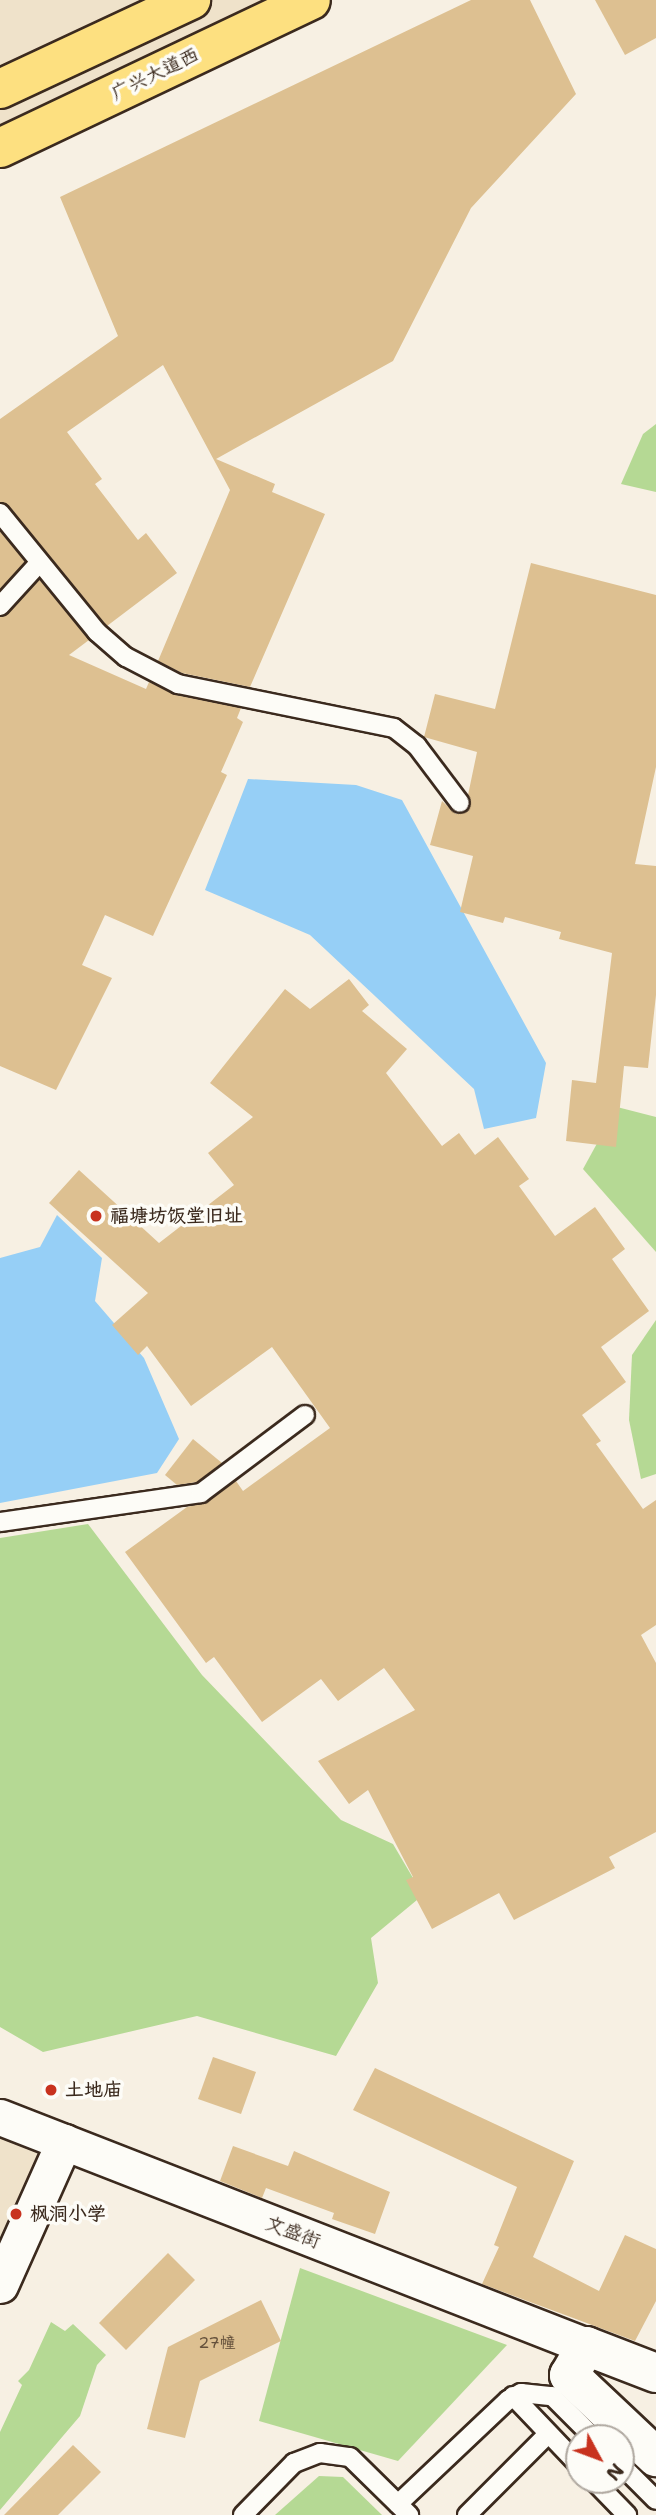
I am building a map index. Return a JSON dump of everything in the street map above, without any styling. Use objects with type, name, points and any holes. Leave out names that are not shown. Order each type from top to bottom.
[{"type":"highway","points":[[0,89],[191,0]]},
{"type":"highway","name":"广兴大道西","points":[[0,148],[311,0]]},
{"type":"street","name":"文盛街","points":[[0,2117],[586,2346]]},
{"type":"street","points":[[0,2285],[64,2142]]},
{"type":"street","points":[[656,2373],[586,2346],[569,2375],[656,2457]]},
{"type":"lane","points":[[0,513],[97,632],[126,657],[178,684],[394,728],[417,746],[460,803]]},
{"type":"lane","points":[[0,606],[40,562]]},
{"type":"lane","points":[[0,1522],[201,1493],[305,1415]]},
{"type":"lane","points":[[243,2515],[294,2463],[320,2453],[350,2457],[403,2510],[513,2396],[536,2392],[552,2396],[580,2424]]},
{"type":"lane","points":[[513,2396],[565,2451]]},
{"type":"lane","points":[[467,2515],[548,2434]]},
{"type":"lane","points":[[635,2479],[656,2500]]},
{"type":"lane","points":[[607,2494],[627,2515]]},
{"type":"shaded area","points":[[0,0],[311,0],[0,148]]},
{"type":"shaded area","name":"枫洞小学","points":[[0,2117],[64,2142],[0,2285]]},
{"type":"green space","points":[[656,424],[656,492],[621,484],[643,434]]},
{"type":"green space","points":[[617,1107],[656,1117],[656,1252],[583,1169]]},
{"type":"green space","points":[[656,1320],[656,1474],[641,1479],[629,1420],[632,1355]]},
{"type":"green space","points":[[88,1524],[202,1675],[341,1820],[393,1844],[423,1895],[371,1938],[378,1983],[336,2056],[197,2016],[43,2052],[0,2027],[0,1538]]},
{"type":"green space","points":[[300,2268],[507,2345],[398,2461],[259,2421]]},
{"type":"green space","points":[[51,2322],[65,2331],[73,2324],[106,2355],[97,2365],[80,2416],[0,2510],[0,2432],[22,2385],[18,2381],[29,2370]]},
{"type":"green space","points":[[319,2476],[343,2477],[382,2515],[275,2515]]},
{"type":"water","points":[[248,779],[356,785],[402,800],[546,1063],[536,1118],[484,1129],[474,1089],[310,935],[205,890]]},
{"type":"water","points":[[57,1215],[102,1258],[95,1301],[144,1358],[179,1439],[157,1473],[0,1503],[0,1258],[40,1247]]},
{"type":"building","points":[[471,0],[530,0],[576,94],[471,208],[393,361],[216,459],[275,484],[272,492],[325,514],[250,687],[182,673],[158,661],[230,490],[163,365],[67,432],[102,479],[95,484],[138,540],[146,533],[177,573],[107,626],[9,506],[0,502],[0,419],[118,336],[60,197]]},
{"type":"building","points":[[595,0],[656,0],[656,38],[625,55]]},
{"type":"building","points":[[0,531],[25,562],[0,589]]},
{"type":"building","points":[[531,563],[656,595],[656,767],[635,864],[656,866],[656,995],[648,1068],[624,1066],[616,1147],[566,1141],[572,1080],[596,1083],[612,953],[559,939],[561,932],[505,917],[503,923],[460,912],[473,856],[430,845],[442,801],[456,814],[470,808],[468,795],[477,752],[424,737],[435,694],[495,709]]},
{"type":"building","points":[[39,579],[89,640],[69,655],[146,689],[149,682],[176,695],[241,708],[237,718],[243,722],[221,772],[227,775],[153,936],[105,915],[82,965],[112,978],[56,1090],[0,1066],[0,617]]},
{"type":"building","points":[[349,979],[369,1005],[362,1011],[407,1049],[386,1073],[442,1146],[459,1133],[475,1155],[498,1137],[529,1179],[519,1186],[555,1236],[595,1207],[625,1249],[612,1259],[649,1311],[601,1347],[626,1382],[582,1415],[601,1441],[596,1444],[643,1509],[656,1500],[656,1625],[641,1635],[656,1663],[656,1832],[609,1857],[615,1868],[514,1920],[499,1893],[432,1929],[406,1880],[413,1877],[368,1790],[349,1804],[318,1761],[415,1710],[384,1668],[338,1701],[321,1679],[262,1722],[214,1657],[206,1663],[125,1552],[187,1507],[207,1502],[236,1481],[243,1491],[330,1428],[272,1347],[191,1406],[147,1346],[138,1355],[112,1325],[148,1293],[49,1203],[79,1170],[159,1243],[234,1185],[208,1153],[253,1117],[210,1083],[285,989],[310,1009]]},
{"type":"building","points":[[193,1439],[222,1463],[197,1482],[177,1485],[165,1475]]},
{"type":"building","points":[[213,2057],[256,2072],[241,2114],[198,2099]]},
{"type":"building","points":[[375,2068],[574,2161],[533,2257],[599,2291],[625,2235],[656,2249],[656,2301],[635,2341],[482,2284],[499,2247],[494,2245],[517,2187],[353,2110]]},
{"type":"building","points":[[233,2146],[288,2166],[294,2151],[390,2192],[375,2234],[332,2219],[334,2213],[266,2188],[262,2198],[220,2181]]},
{"type":"building","points":[[168,2253],[195,2280],[126,2350],[99,2323]]},
{"type":"building","points":[[261,2300],[281,2341],[200,2381],[185,2438],[147,2429],[168,2347]]},
{"type":"building","points":[[73,2445],[101,2472],[58,2515],[4,2515]]},
{"type":"place","name":"福塘坊饭堂旧址","points":[[96,1216]]},
{"type":"place","name":"土地庙","points":[[51,2090]]},
{"type":"place","name":"枫洞小学","points":[[16,2214]]}]
